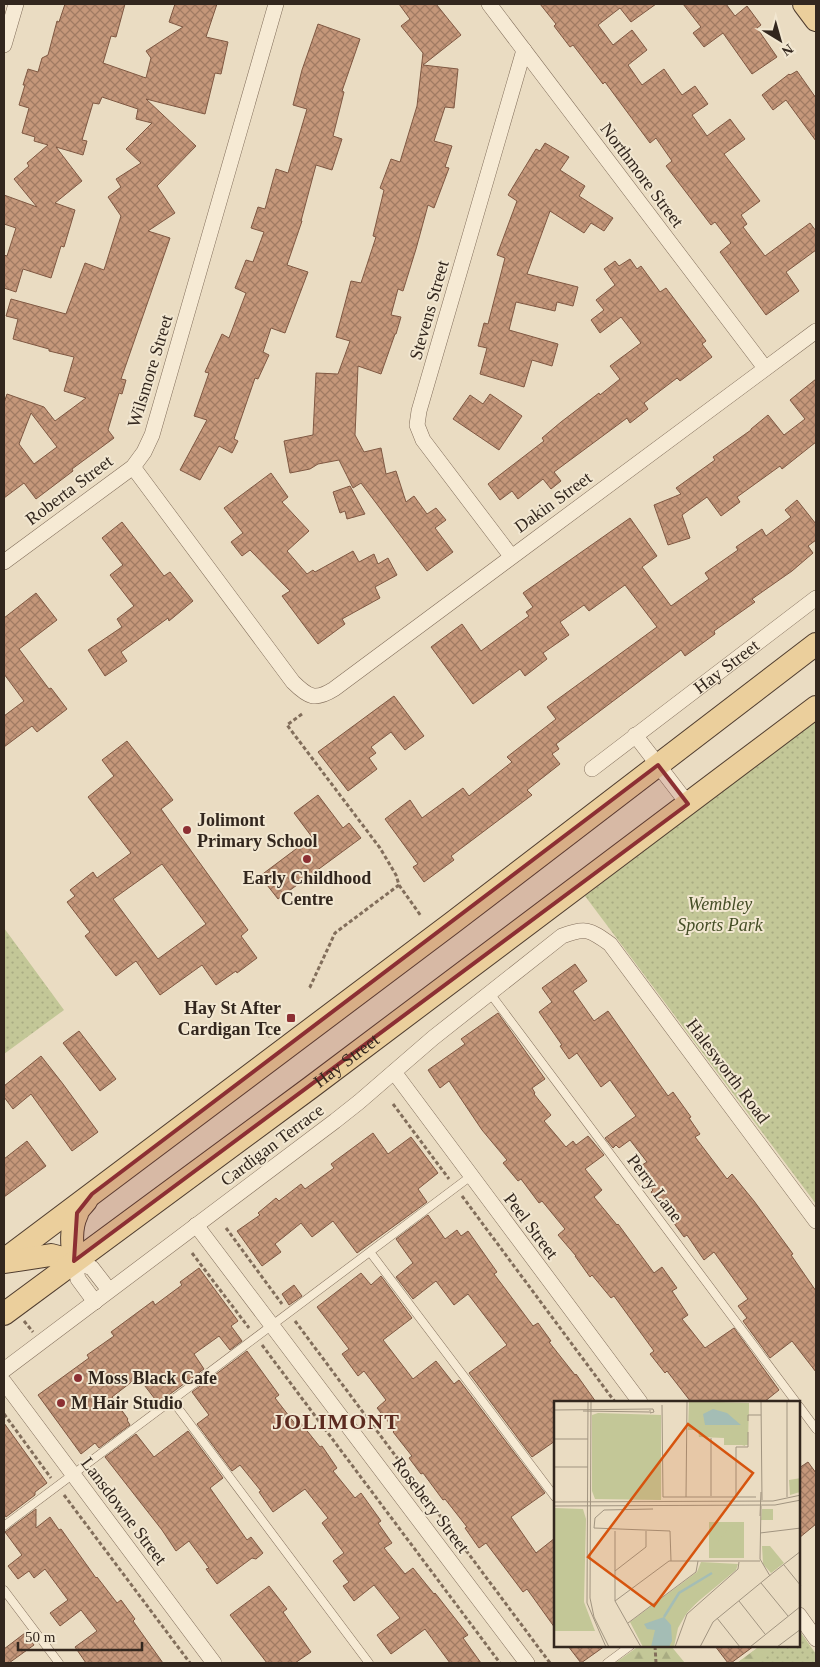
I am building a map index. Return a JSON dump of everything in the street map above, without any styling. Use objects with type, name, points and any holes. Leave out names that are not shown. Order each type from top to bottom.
[{"type":"main road","points":[[804,4],[816,20]]},
{"type":"main road","name":"Hay Street","points":[[4,1261],[382,976],[816,644]]},
{"type":"main road","name":"Hay Street","points":[[4,1314],[310,1088],[816,707]]},
{"type":"main road","points":[[4,1261],[51,1255],[74,1262],[72,1246],[73,1227],[77,1213],[92,1194]]},
{"type":"street","points":[[4,45],[16,4]]},
{"type":"street","name":"Wilsmore Street","points":[[132,466],[144,452],[152,435],[276,4]]},
{"type":"street","name":"Northmore Street","points":[[489,4],[765,368]]},
{"type":"street","name":"Stevens Street","points":[[511,556],[423,440],[417,425],[419,411],[524,50]]},
{"type":"street","name":"Dakin Street","points":[[132,466],[293,682],[309,696],[319,697],[334,689],[816,330]]},
{"type":"street","name":"Roberta Street","points":[[4,562],[132,466]]},
{"type":"street","name":"Hay Street","points":[[592,769],[816,598]]},
{"type":"street","points":[[635,735],[688,804]]},
{"type":"street","name":"Cardigan Terrace","points":[[4,1370],[328,1127],[489,992],[562,936],[578,930],[594,932],[610,944]]},
{"type":"street","name":"Halesworth Road","points":[[610,944],[816,1220]]},
{"type":"street","name":"Peel Street","points":[[394,1072],[639,1401]]},
{"type":"street","name":"Rosebery Street","points":[[196,1226],[527,1663]]},
{"type":"street","points":[[74,1262],[92,1268],[110,1290]]},
{"type":"street","points":[[74,1262],[78,1279],[95,1302]]},
{"type":"street","name":"Lansdowne Street","points":[[4,1382],[214,1663]]},
{"type":"street","points":[[800,1616],[816,1639]]},
{"type":"lane","name":"Perry Lane","points":[[489,992],[795,1401]]},
{"type":"lane","points":[[4,1526],[471,1176]]},
{"type":"lane","points":[[370,1252],[554,1496]]},
{"type":"lane","points":[[172,1400],[369,1663]]},
{"type":"lane","points":[[800,1407],[816,1429]]},
{"type":"lane","points":[[4,1590],[59,1663]]},
{"type":"lane","points":[[607,1663],[629,1647]]},
{"type":"path","points":[[302,714],[287,725],[380,848],[396,875],[399,885],[422,916]]},
{"type":"path","points":[[308,989],[335,933],[399,885]]},
{"type":"path","points":[[393,1104],[614,1401]]},
{"type":"path","points":[[226,1228],[550,1663]]},
{"type":"path","points":[[192,1253],[500,1663]]},
{"type":"path","points":[[4,1414],[190,1663]]},
{"type":"path","points":[[655,1647],[656,1663]]},
{"type":"highlighted area","points":[[658,765],[688,804],[74,1261],[77,1213],[92,1194]]},
{"type":"green space","name":"Wembley Sports Park","points":[[816,720],[816,1204],[585,896]]},
{"type":"green space","points":[[4,928],[64,1010],[4,1054]]},
{"type":"green space","points":[[800,1631],[816,1654],[816,1663],[737,1663],[759,1647],[800,1647]]},
{"type":"green space","points":[[638,1647],[672,1647],[685,1663],[615,1663]]},
{"type":"green space","points":[[759,1647],[775,1647],[764,1658],[749,1663],[737,1663]]},
{"type":"building","points":[[65,4],[125,4],[116,37],[111,36],[103,63],[146,78],[151,58],[146,51],[183,27],[169,22],[175,4],[217,4],[206,37],[228,42],[221,74],[215,73],[205,114],[146,99],[196,146],[157,186],[175,213],[148,231],[170,238],[121,379],[126,380],[122,394],[119,393],[108,430],[114,438],[36,499],[24,483],[4,498],[4,403],[7,394],[44,407],[55,421],[86,398],[64,391],[74,357],[13,339],[18,319],[6,316],[11,299],[66,314],[85,263],[104,270],[121,216],[108,197],[121,187],[116,179],[141,163],[126,149],[152,123],[136,119],[138,109],[102,97],[99,104],[93,103],[82,140],[87,141],[83,155],[56,147],[82,181],[55,203],[75,210],[64,247],[61,246],[51,278],[23,269],[16,292],[4,288],[4,255],[7,256],[16,228],[4,224],[4,195],[37,207],[14,179],[29,166],[27,163],[48,145],[34,141],[35,137],[22,133],[29,108],[19,105],[25,85],[23,85],[28,69],[38,72],[42,58],[48,55],[57,21],[59,22]],"holes":[[[31,413],[57,447],[34,464],[19,444]]]},
{"type":"building","points":[[399,4],[436,4],[461,35],[423,65],[458,69],[454,108],[445,107],[434,141],[452,146],[445,167],[449,168],[434,208],[428,205],[403,291],[398,289],[391,315],[401,317],[381,374],[358,366],[355,435],[364,452],[381,448],[386,474],[396,471],[406,502],[414,496],[427,514],[436,508],[446,520],[435,528],[453,552],[427,571],[361,483],[353,488],[339,460],[318,464],[310,469],[290,473],[284,441],[313,435],[316,373],[338,374],[350,341],[336,337],[351,281],[361,283],[376,237],[373,236],[384,190],[380,188],[391,159],[400,162],[417,106],[423,53],[401,26],[410,19]]},
{"type":"building","points":[[540,4],[656,4],[631,22],[620,8],[598,25],[613,45],[632,30],[647,50],[628,65],[642,85],[664,69],[682,95],[695,86],[708,104],[692,115],[707,136],[730,119],[745,139],[724,154],[760,201],[741,215],[747,224],[743,227],[765,256],[810,223],[816,231],[816,250],[786,272],[799,291],[766,315],[720,252],[731,243],[715,222],[711,225],[666,166],[672,161],[656,138],[650,143],[605,82],[603,84],[573,45],[570,47],[554,26],[556,24]]},
{"type":"building","points":[[683,4],[726,4],[735,16],[747,6],[761,25],[757,28],[777,57],[752,74],[723,33],[704,47],[693,33],[701,27]]},
{"type":"building","points":[[318,24],[360,39],[342,91],[344,92],[333,136],[342,139],[332,170],[316,165],[302,221],[287,265],[308,272],[285,333],[271,328],[263,352],[269,355],[258,379],[255,378],[234,439],[238,441],[232,453],[219,446],[200,480],[180,470],[207,420],[194,416],[209,373],[205,372],[222,334],[229,338],[246,293],[235,288],[246,260],[253,262],[264,232],[251,228],[258,207],[265,209],[276,169],[288,173],[307,109],[293,105],[302,70]]},
{"type":"building","points":[[797,71],[816,98],[816,141],[786,100],[773,110],[762,95],[789,74]]},
{"type":"building","points":[[545,143],[569,157],[560,170],[585,186],[579,196],[613,218],[604,231],[591,223],[584,233],[550,211],[527,274],[578,287],[573,306],[557,302],[555,311],[516,302],[509,330],[558,344],[552,366],[532,360],[524,387],[480,374],[487,348],[478,346],[484,323],[488,324],[505,258],[497,255],[517,201],[508,195],[536,149],[540,151]]},
{"type":"building","points":[[630,259],[637,269],[641,266],[660,292],[666,288],[706,341],[702,344],[712,357],[680,381],[677,378],[644,403],[648,409],[630,423],[627,418],[554,472],[561,481],[551,489],[543,479],[518,499],[512,491],[500,500],[488,484],[544,441],[542,438],[561,422],[620,379],[610,366],[641,343],[621,317],[600,333],[591,320],[604,310],[596,300],[615,285],[604,269],[615,261],[619,266]]},
{"type":"building","points":[[816,379],[816,442],[782,469],[780,466],[737,497],[740,502],[721,516],[707,497],[682,515],[690,538],[668,545],[654,505],[681,494],[676,488],[715,460],[713,457],[751,430],[768,415],[784,435],[805,419],[790,400]]},
{"type":"building","points":[[490,394],[522,416],[499,450],[453,419],[470,395],[483,404]]},
{"type":"building","points":[[271,473],[288,497],[282,502],[309,531],[287,551],[307,574],[313,570],[315,572],[353,551],[359,562],[374,554],[378,564],[388,558],[397,575],[375,587],[380,598],[342,619],[345,624],[318,644],[282,596],[290,591],[250,550],[242,556],[231,542],[243,533],[224,508]]},
{"type":"building","points":[[350,486],[365,514],[347,519],[345,511],[340,513],[333,492]]},
{"type":"building","points":[[797,500],[816,524],[816,540],[808,546],[813,553],[792,571],[752,599],[755,602],[714,631],[715,634],[685,656],[681,650],[556,744],[559,749],[552,754],[560,764],[527,790],[532,795],[451,856],[454,860],[424,882],[413,867],[418,864],[385,819],[410,800],[422,818],[463,788],[469,796],[512,762],[507,757],[556,719],[547,707],[657,627],[625,585],[589,611],[584,605],[560,622],[569,635],[543,653],[547,659],[525,676],[520,669],[473,704],[431,647],[462,624],[481,651],[529,616],[526,612],[533,607],[523,593],[630,518],[657,556],[642,567],[671,606],[709,579],[705,573],[738,550],[736,547],[762,529],[766,536],[791,517],[785,510]]},
{"type":"building","points":[[122,522],[164,576],[170,572],[193,601],[169,621],[168,618],[121,652],[127,661],[105,676],[88,650],[122,627],[117,619],[134,606],[110,575],[123,565],[102,538]]},
{"type":"building","points":[[36,593],[57,620],[19,649],[49,689],[51,688],[67,709],[37,732],[32,726],[4,747],[4,716],[24,701],[4,674],[4,618]]},
{"type":"building","points":[[394,696],[424,736],[405,750],[391,732],[371,747],[376,753],[369,758],[377,769],[348,791],[318,752]]},
{"type":"building","points":[[127,741],[173,800],[161,809],[248,930],[241,936],[257,958],[237,973],[236,971],[216,985],[202,965],[160,995],[136,961],[116,976],[85,936],[90,932],[67,902],[75,896],[70,890],[93,872],[97,878],[131,853],[88,797],[114,776],[102,760]],"holes":[[[162,864],[206,924],[158,959],[113,899]]]},
{"type":"building","points":[[318,795],[343,828],[349,823],[361,838],[278,899],[260,876],[312,837],[294,813]]},
{"type":"building","points":[[575,964],[587,981],[573,991],[594,1021],[608,1011],[668,1096],[673,1092],[691,1117],[689,1118],[700,1134],[695,1137],[727,1179],[732,1174],[754,1201],[793,1254],[791,1255],[816,1291],[816,1372],[792,1341],[770,1358],[743,1321],[747,1318],[738,1306],[748,1299],[714,1252],[704,1260],[687,1235],[684,1237],[651,1192],[653,1190],[637,1168],[647,1162],[630,1140],[619,1148],[616,1145],[613,1148],[605,1138],[636,1116],[610,1080],[601,1087],[577,1053],[569,1059],[560,1046],[562,1045],[539,1012],[552,1002],[542,988]]},
{"type":"building","points":[[498,1013],[545,1079],[532,1088],[534,1094],[551,1115],[544,1121],[566,1147],[573,1141],[576,1145],[588,1136],[604,1155],[585,1169],[602,1190],[594,1197],[618,1224],[654,1273],[662,1267],[677,1288],[672,1291],[688,1315],[682,1319],[705,1348],[734,1328],[779,1390],[765,1401],[690,1401],[667,1371],[665,1373],[650,1354],[654,1351],[614,1296],[611,1298],[592,1275],[590,1277],[576,1256],[558,1235],[565,1229],[542,1201],[539,1203],[521,1179],[518,1181],[503,1163],[507,1160],[482,1130],[449,1081],[440,1088],[428,1070],[465,1044],[461,1039]]},
{"type":"building","points":[[79,1031],[116,1079],[100,1091],[63,1043]]},
{"type":"building","points":[[41,1056],[98,1132],[72,1151],[31,1094],[13,1109],[4,1097],[4,1086]]},
{"type":"building","points":[[373,1133],[388,1154],[411,1137],[438,1173],[418,1189],[427,1202],[357,1253],[333,1221],[312,1237],[301,1223],[275,1244],[281,1252],[262,1266],[237,1231],[260,1215],[258,1213],[276,1198],[279,1201],[301,1184],[305,1189],[334,1168],[331,1164]]},
{"type":"building","points":[[27,1141],[46,1166],[4,1197],[4,1159]]},
{"type":"building","points":[[428,1215],[445,1239],[457,1230],[461,1236],[468,1231],[497,1272],[494,1274],[533,1326],[538,1323],[551,1341],[549,1342],[595,1401],[554,1401],[554,1442],[532,1457],[469,1373],[507,1345],[468,1294],[454,1305],[436,1281],[413,1299],[396,1277],[413,1263],[396,1239]]},
{"type":"building","points":[[199,1268],[238,1321],[231,1326],[242,1341],[230,1350],[219,1336],[194,1354],[204,1369],[158,1403],[138,1377],[112,1397],[128,1419],[130,1425],[99,1448],[95,1443],[81,1454],[38,1395],[89,1358],[87,1355],[114,1336],[111,1332],[153,1301],[155,1305],[182,1285],[180,1282]]},
{"type":"building","points":[[361,1273],[371,1285],[381,1276],[412,1318],[383,1340],[413,1379],[436,1361],[454,1384],[459,1380],[545,1493],[511,1517],[536,1553],[554,1539],[554,1627],[527,1589],[523,1592],[486,1543],[479,1548],[465,1528],[467,1527],[409,1458],[412,1456],[393,1432],[395,1430],[377,1408],[386,1400],[364,1371],[358,1376],[342,1354],[349,1349],[317,1307]]},
{"type":"building","points":[[294,1285],[302,1296],[289,1305],[282,1294]]},
{"type":"building","points":[[247,1351],[279,1395],[275,1398],[296,1425],[300,1422],[320,1447],[322,1446],[337,1468],[333,1471],[355,1498],[361,1493],[381,1521],[378,1523],[392,1543],[384,1548],[405,1574],[413,1568],[435,1593],[468,1635],[463,1638],[481,1663],[450,1663],[425,1629],[391,1654],[377,1635],[400,1618],[374,1585],[354,1601],[343,1586],[349,1582],[333,1561],[344,1553],[322,1523],[328,1518],[305,1489],[273,1512],[259,1492],[261,1491],[240,1465],[232,1471],[197,1424],[209,1415],[192,1392]]},
{"type":"building","points":[[4,1423],[47,1483],[35,1492],[35,1495],[6,1517],[4,1514]]},
{"type":"building","points":[[188,1431],[223,1478],[210,1488],[247,1540],[251,1537],[263,1553],[256,1559],[252,1558],[217,1584],[206,1569],[209,1568],[189,1541],[176,1551],[105,1457],[136,1434],[154,1457]]},
{"type":"building","points":[[808,1462],[816,1473],[816,1524],[800,1537],[800,1467]]},
{"type":"building","points":[[36,1509],[36,1528],[50,1517],[117,1603],[121,1600],[135,1619],[133,1621],[163,1663],[86,1663],[75,1647],[97,1631],[81,1610],[60,1626],[50,1613],[68,1600],[45,1569],[34,1578],[29,1571],[18,1579],[8,1566],[22,1555],[5,1532]]},
{"type":"building","points":[[269,1586],[287,1609],[283,1612],[311,1652],[295,1663],[267,1663],[230,1615]]},
{"type":"building","points":[[25,1633],[34,1645],[9,1663],[4,1663],[4,1649]]},
{"type":"building","points":[[569,1647],[604,1647],[581,1663]]},
{"type":"building","points":[[716,1647],[753,1647],[731,1663],[728,1663]]},
{"type":"place","name":"Jolimont Primary School","points":[[187,830]]},
{"type":"place","name":"Early Childhood Centre","points":[[307,859]]},
{"type":"place","name":"Hay St After Cardigan Tce","points":[[291,1018]]},
{"type":"place","name":"Moss Black Cafe","points":[[78,1378]]},
{"type":"place","name":"M Hair Studio","points":[[61,1403]]},
{"type":"district","name":"JOLIMONT","points":[[336,1421]]}]
